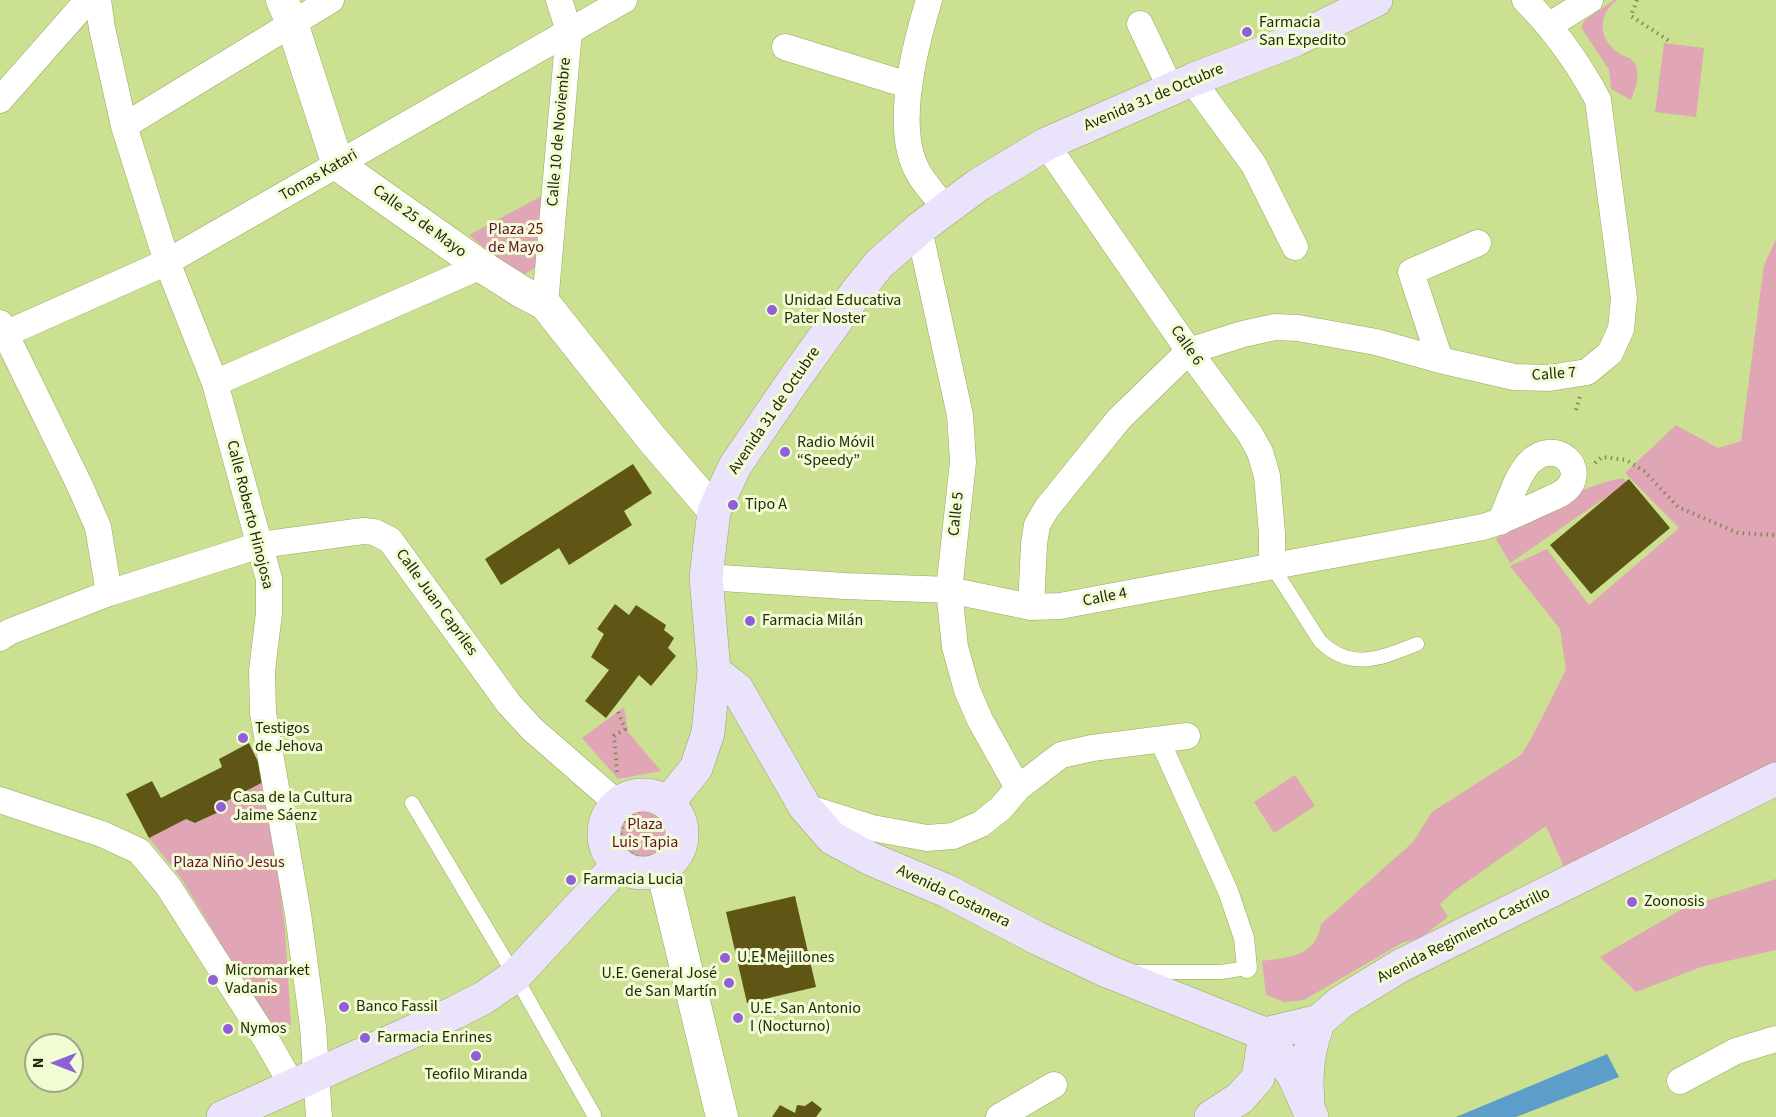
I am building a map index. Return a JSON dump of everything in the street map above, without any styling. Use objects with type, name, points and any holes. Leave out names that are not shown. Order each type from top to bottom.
[{"type":"main road","name":"Avenida 31 de Octubre","points":[[668,803],[696,768],[708,733],[714,671],[706,577],[714,511],[735,466],[852,298],[879,264],[919,229],[978,185],[1046,144],[1181,85],[1295,40],[1376,0]]},
{"type":"main road","name":"Avenida Costanera","points":[[714,671],[737,689],[805,807],[832,838],[871,859],[947,891],[1107,971],[1265,1034]]},
{"type":"main road","name":"Avenida Regimiento Castrillo","points":[[1265,1034],[1319,1020],[1341,1002],[1400,966],[1770,786]]},
{"type":"main road","points":[[643,794],[656,796],[668,803],[678,815],[682,829],[681,845],[674,859],[662,869],[647,874],[632,872],[618,865],[606,848],[604,827],[609,814],[623,798],[629,796],[643,794]]},
{"type":"main road","points":[[223,1117],[485,997],[515,976],[618,865]]},
{"type":"main road","points":[[1310,1113],[1306,1079],[1310,1047],[1319,1020]]},
{"type":"main road","points":[[1265,1034],[1294,1076],[1310,1113]]},
{"type":"main road","points":[[1240,1098],[1258,1078],[1265,1034]]},
{"type":"main road","points":[[1211,1117],[1240,1098],[1272,1086],[1289,1090],[1310,1113]]},
{"type":"street","points":[[0,100],[88,0]]},
{"type":"street","name":"Calle Roberto Hinojosa","points":[[98,0],[124,126],[167,262],[215,383],[268,579],[269,613],[262,671],[263,713],[298,914],[313,1026],[304,1079],[319,1117]]},
{"type":"street","points":[[124,126],[287,12],[331,0]]},
{"type":"street","points":[[559,0],[569,31]]},
{"type":"street","name":"Tomas Katari","points":[[3,329],[167,262],[624,0]]},
{"type":"street","points":[[929,0],[908,85],[909,146],[918,171],[946,208]]},
{"type":"street","name":"Calle 7","points":[[1189,351],[1243,333],[1275,327],[1298,328],[1376,342],[1514,377],[1549,378],[1587,372],[1610,353],[1621,329],[1624,298],[1598,100],[1550,25],[1525,0]]},
{"type":"street","points":[[1550,25],[1590,0]]},
{"type":"street","points":[[287,12],[339,165]]},
{"type":"street","points":[[1140,24],[1181,85],[1254,165],[1295,246]]},
{"type":"street","name":"Calle 10 de Noviembre","points":[[545,304],[569,31]]},
{"type":"street","points":[[785,47],[908,85]]},
{"type":"street","name":"Calle 6","points":[[1046,144],[1189,351],[1250,434],[1260,452],[1268,476],[1272,566]]},
{"type":"street","name":"Calle 25 de Mayo","points":[[339,165],[481,266],[545,304],[652,439],[714,511]]},
{"type":"street","name":"Calle 5","points":[[919,229],[960,415],[963,462],[949,590],[956,647],[967,690],[980,720],[1018,788]]},
{"type":"street","points":[[1440,360],[1411,272],[1478,243]]},
{"type":"street","points":[[215,383],[481,266]]},
{"type":"street","points":[[3,329],[98,527],[109,593]]},
{"type":"street","points":[[1031,607],[1037,525],[1047,508],[1119,419],[1189,351]]},
{"type":"street","points":[[1500,522],[1520,476],[1528,464],[1538,456],[1548,452],[1565,456],[1574,471],[1573,480]]},
{"type":"street","name":"Calle 4","points":[[706,577],[949,590],[1031,607],[1060,606],[1483,527],[1500,522],[1563,492],[1573,480]]},
{"type":"street","name":"Calle Juan Capriles","points":[[0,638],[9,632],[109,593],[260,545],[363,531],[374,532],[390,540],[509,704],[532,729],[623,798]]},
{"type":"street","points":[[805,807],[872,828],[927,838],[953,836],[981,824],[1001,808],[1018,788],[1061,755],[1092,748],[1187,736]]},
{"type":"street","points":[[1159,739],[1228,891],[1244,938],[1247,968]]},
{"type":"street","points":[[0,800],[102,834],[139,851],[168,886],[267,1041],[304,1079]]},
{"type":"street","points":[[662,869],[722,1117]]},
{"type":"street","points":[[1680,1081],[1736,1051],[1776,1039]]},
{"type":"street","points":[[999,1117],[1054,1085]]},
{"type":"lane","points":[[1272,566],[1320,641],[1330,651],[1343,658],[1378,659],[1417,645]]},
{"type":"lane","points":[[412,803],[594,1115]]},
{"type":"lane","points":[[1107,971],[1211,972],[1247,968]]},
{"type":"path","points":[[1637,0],[1631,16],[1671,42]]},
{"type":"path","points":[[1573,480],[1602,457],[1626,460],[1644,471],[1678,507],[1738,533],[1776,535]]},
{"type":"path","points":[[618,712],[625,729],[614,736],[623,798],[626,818],[621,836],[624,845],[638,857],[647,858],[656,855],[668,841],[669,832],[666,823],[660,815],[643,810],[623,798]]},
{"type":"green space","points":[[1617,0],[1610,6],[1603,20],[1604,35],[1613,48],[1632,60],[1637,68],[1637,82],[1631,100],[1611,89],[1609,70],[1581,27],[1585,20]]},
{"type":"green space","points":[[1664,43],[1704,48],[1696,117],[1655,112]]},
{"type":"green space","name":"Plaza 25 de Mayo","points":[[547,193],[540,265],[523,275],[469,235]]},
{"type":"green space","points":[[1776,239],[1776,769],[1570,881],[1546,826],[1454,891],[1440,904],[1448,917],[1420,938],[1402,943],[1304,1000],[1284,1002],[1266,995],[1262,961],[1291,956],[1307,949],[1318,935],[1321,924],[1413,842],[1432,812],[1521,755],[1532,737],[1566,670],[1560,629],[1510,566],[1547,549],[1589,605],[1679,528],[1625,473],[1676,425],[1718,448],[1741,441],[1764,265]]},
{"type":"green space","points":[[1623,478],[1627,483],[1510,563],[1496,539],[1573,494]]},
{"type":"green space","points":[[624,707],[628,732],[661,771],[618,779],[582,738]]},
{"type":"green space","points":[[1295,775],[1315,806],[1274,833],[1254,802]]},
{"type":"green space","name":"Plaza Niño Jesus","points":[[267,780],[285,930],[291,1025],[276,1028],[260,1008],[181,878],[149,838],[186,819],[196,823],[223,810],[225,802]]},
{"type":"green space","name":"Plaza Luis Tapia","points":[[645,810],[662,817],[669,834],[662,851],[645,858],[628,851],[621,834],[628,817]]},
{"type":"green space","points":[[1776,879],[1776,950],[1701,967],[1636,992],[1600,957],[1684,908]]},
{"type":"water","points":[[1607,1054],[1619,1077],[1516,1117],[1456,1117]]},
{"type":"building","points":[[633,464],[652,493],[624,511],[632,525],[569,565],[559,548],[501,585],[485,559]]},
{"type":"building","points":[[1629,479],[1670,528],[1591,594],[1550,545]]},
{"type":"building","points":[[615,604],[629,615],[636,605],[666,625],[664,630],[674,638],[668,648],[676,656],[651,686],[639,675],[606,718],[585,701],[609,670],[591,657],[604,634],[597,629]]},
{"type":"building","points":[[249,743],[267,780],[225,802],[223,810],[195,823],[186,819],[149,838],[126,794],[152,781],[161,798],[222,767],[219,759]]},
{"type":"building","points":[[795,896],[816,987],[747,1003],[726,912]]},
{"type":"building","points":[[812,1101],[822,1109],[816,1117],[772,1117],[780,1105],[795,1113],[797,1105],[805,1106]]},
{"type":"place","name":"Farmacia San Expedito","points":[[1247,32]]},
{"type":"place","name":"Unidad Educativa Pater Noster","points":[[772,310]]},
{"type":"place","name":"Radio Móvil “Speedy”","points":[[785,452]]},
{"type":"place","name":"Tipo A","points":[[733,505]]},
{"type":"place","name":"Farmacia Milán","points":[[750,621]]},
{"type":"place","name":"Testigos de Jehova","points":[[243,738]]},
{"type":"place","name":"Casa de la Cultura Jaime Sáenz","points":[[221,807]]},
{"type":"place","name":"Farmacia Lucia","points":[[571,880]]},
{"type":"place","name":"Zoonosis","points":[[1632,902]]},
{"type":"place","name":"U.E. Mejillones","points":[[725,958]]},
{"type":"place","name":"Micromarket Vadanis","points":[[213,980]]},
{"type":"place","name":"U.E. General José de San Martín","points":[[729,983]]},
{"type":"place","name":"Banco Fassil","points":[[344,1007]]},
{"type":"place","name":"U.E. San Antonio I (Nocturno)","points":[[738,1018]]},
{"type":"place","name":"Nymos","points":[[228,1029]]},
{"type":"place","name":"Farmacia Enrines","points":[[365,1038]]},
{"type":"place","name":"Teofilo Miranda","points":[[476,1056]]}]
